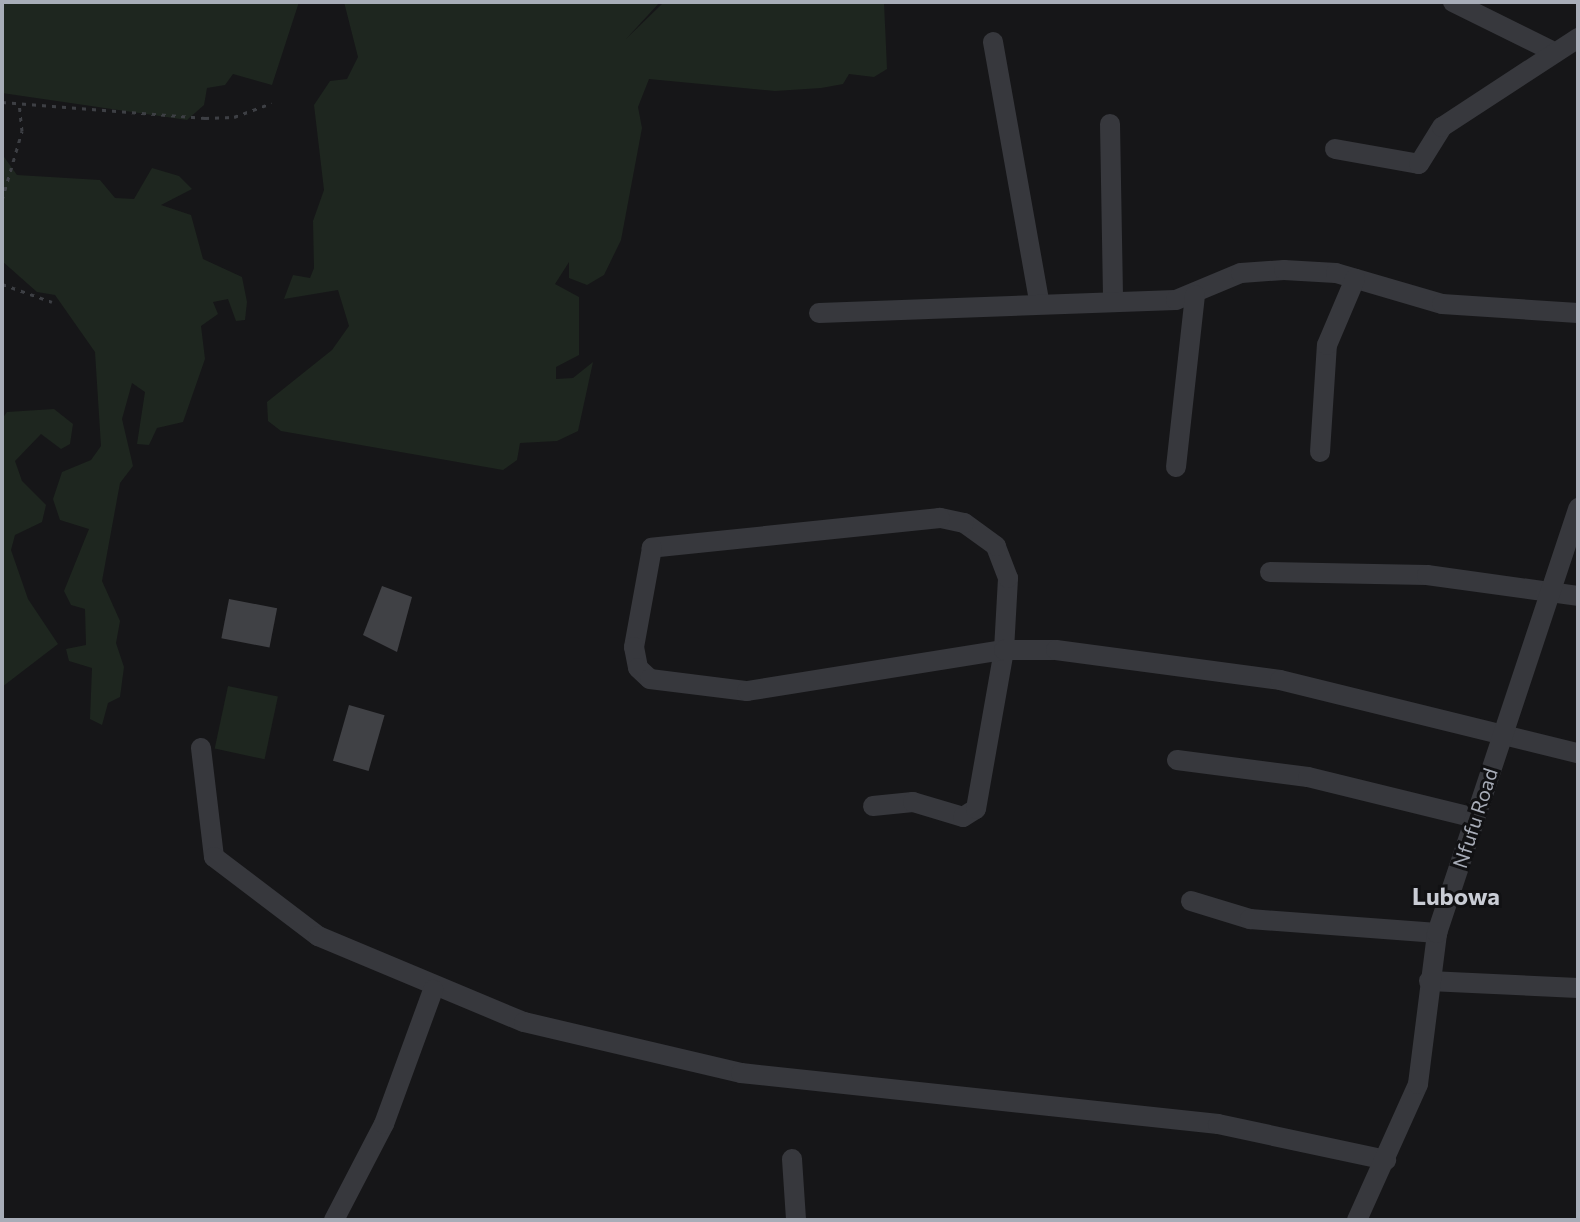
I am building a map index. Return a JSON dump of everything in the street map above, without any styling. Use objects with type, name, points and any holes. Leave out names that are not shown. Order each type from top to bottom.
[{"type":"street","points":[[1453,2],[1550,50]]},
{"type":"street","points":[[1335,149],[1419,164],[1442,127],[1550,50],[1578,38]]},
{"type":"street","points":[[993,42],[1039,301]]},
{"type":"street","points":[[1110,124],[1113,302]]},
{"type":"street","points":[[819,313],[1039,301],[1060,307],[1195,295],[1251,271],[1320,271],[1442,304],[1578,313]]},
{"type":"street","points":[[1320,452],[1327,345],[1355,279]]},
{"type":"street","points":[[1176,467],[1195,295]]},
{"type":"street","name":"Nfufu Road","points":[[1357,1220],[1418,1084],[1437,933],[1471,817],[1505,729],[1547,593],[1578,508]]},
{"type":"street","points":[[873,806],[913,802],[957,817],[973,812],[1004,650],[1007,571],[996,546],[964,523],[926,518],[666,543],[645,562],[634,647],[638,668],[650,679],[747,691],[1004,650],[1280,680],[1505,729],[1578,753]]},
{"type":"street","points":[[1270,572],[1427,575],[1578,596]]},
{"type":"street","points":[[201,748],[214,857],[318,936],[433,990],[524,1022],[729,1071],[1218,1124],[1386,1160]]},
{"type":"street","points":[[1177,760],[1308,777],[1471,817]]},
{"type":"street","points":[[1191,901],[1250,919],[1437,933]]},
{"type":"street","points":[[1429,981],[1578,988]]},
{"type":"street","points":[[334,1220],[384,1124],[433,990]]},
{"type":"street","points":[[792,1159],[796,1220]]},
{"type":"path","points":[[2,102],[205,118],[234,117],[272,103]]},
{"type":"path","points":[[2,200],[22,131],[19,103]]},
{"type":"path","points":[[2,284],[52,302]]},
{"type":"shaded area","points":[[2,2],[299,2],[272,85],[233,74],[225,85],[207,88],[204,105],[187,120],[2,93]]},
{"type":"shaded area","points":[[344,2],[660,2],[626,39],[664,2],[884,2],[887,69],[874,77],[849,74],[843,84],[775,91],[649,79],[638,107],[642,128],[621,240],[604,275],[587,285],[569,278],[569,262],[555,284],[579,297],[579,355],[556,367],[556,379],[573,378],[593,362],[578,431],[557,441],[520,443],[517,460],[503,470],[281,431],[268,421],[267,402],[332,350],[349,326],[338,290],[284,299],[293,275],[310,278],[314,268],[313,221],[324,190],[314,105],[330,81],[347,79],[358,57]]},
{"type":"shaded area","points":[[2,154],[17,175],[100,180],[115,198],[134,199],[152,168],[179,176],[192,189],[161,205],[191,215],[203,259],[242,277],[247,302],[245,320],[236,321],[228,299],[213,302],[218,314],[201,326],[205,359],[183,422],[157,428],[149,445],[137,444],[145,392],[132,383],[122,419],[133,466],[120,483],[102,581],[120,621],[116,643],[124,667],[120,697],[108,703],[102,725],[90,719],[92,668],[69,661],[66,649],[86,645],[85,609],[71,605],[64,591],[89,529],[60,520],[53,499],[62,472],[91,460],[101,446],[95,352],[55,295],[37,292],[2,261]]},
{"type":"shaded area","points":[[54,409],[73,424],[70,444],[61,449],[41,434],[15,461],[22,481],[46,505],[42,522],[15,535],[11,550],[28,599],[58,644],[2,687],[2,419],[7,412]]},
{"type":"shaded area","points":[[228,686],[278,697],[265,759],[215,749]]},
{"type":"building","points":[[382,586],[412,597],[397,652],[363,635]]},
{"type":"building","points":[[229,599],[277,608],[269,648],[221,638]]},
{"type":"building","points":[[349,705],[385,715],[369,771],[333,761]]},
{"type":"district","name":"Lubowa","points":[[1456,896]]}]
